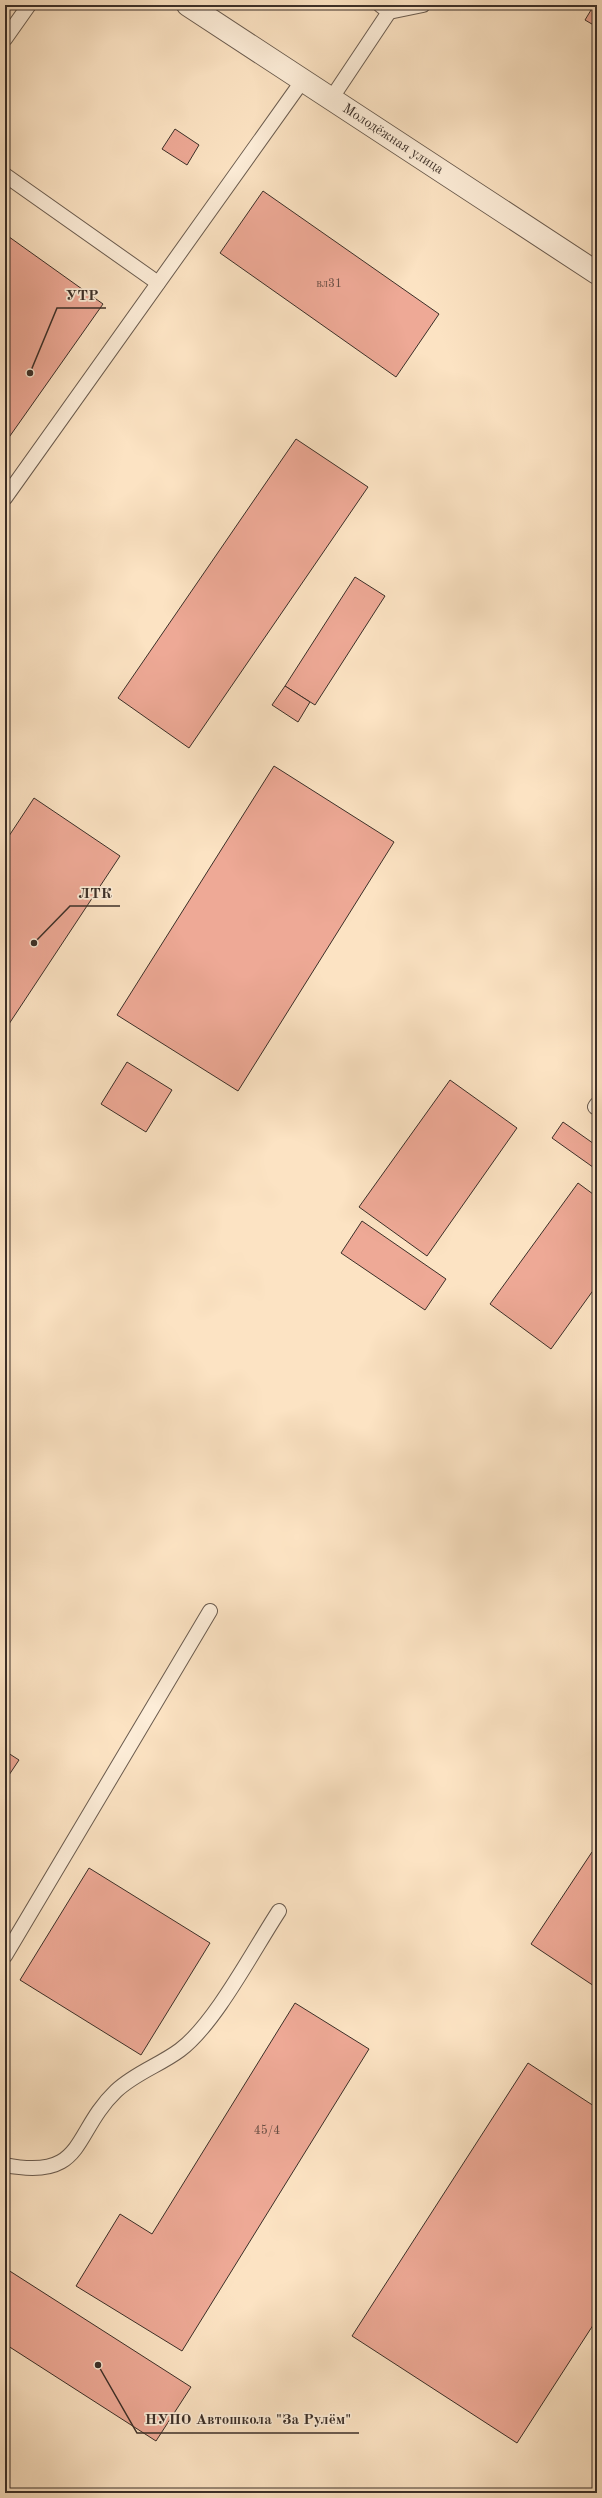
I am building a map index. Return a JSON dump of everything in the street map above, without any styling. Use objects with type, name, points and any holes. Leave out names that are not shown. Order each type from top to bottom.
[{"type":"street","name":"Молодёжная улица","points":[[188,5],[597,273]]},
{"type":"lane","points":[[5,39],[29,5]]},
{"type":"lane","points":[[331,99],[384,9],[423,5]]},
{"type":"lane","points":[[5,498],[303,80]]},
{"type":"lane","points":[[5,175],[158,282]]},
{"type":"lane","points":[[5,1956],[210,1611]]},
{"type":"lane","points":[[5,2165],[26,2169],[52,2166],[72,2155],[107,2099],[127,2081],[181,2049],[210,2018],[278,1911]]},
{"type":"building","points":[[594,5],[597,5],[597,27],[585,20]]},
{"type":"building","points":[[175,129],[199,145],[187,165],[162,149]]},
{"type":"building","points":[[263,191],[439,314],[396,377],[220,253]]},
{"type":"building","points":[[5,234],[103,304],[5,443]]},
{"type":"building","points":[[296,439],[368,487],[189,748],[118,698]]},
{"type":"building","points":[[355,577],[385,596],[315,705],[285,686]]},
{"type":"building","points":[[285,686],[310,702],[298,722],[272,705]]},
{"type":"building","points":[[274,766],[394,842],[238,1091],[117,1015]]},
{"type":"building","points":[[34,798],[120,856],[5,1030],[5,842]]},
{"type":"building","points":[[127,1062],[172,1090],[146,1132],[101,1104]]},
{"type":"building","points":[[450,1080],[517,1128],[427,1256],[359,1207]]},
{"type":"building","points":[[563,1122],[597,1146],[597,1170],[552,1138]]},
{"type":"building","points":[[578,1183],[597,1197],[597,1285],[551,1349],[490,1304]]},
{"type":"building","points":[[362,1221],[446,1279],[425,1310],[341,1253]]},
{"type":"building","points":[[5,1751],[19,1760],[5,1781]]},
{"type":"building","points":[[592,1852],[597,1855],[597,1988],[531,1944]]},
{"type":"building","points":[[89,1868],[210,1943],[141,2055],[20,1980]]},
{"type":"building","points":[[295,2003],[369,2049],[182,2351],[76,2286],[120,2214],[152,2234]]},
{"type":"building","points":[[528,2063],[597,2108],[597,2319],[517,2443],[352,2336]]},
{"type":"building","points":[[5,2268],[191,2387],[156,2441],[5,2344]]},
{"type":"place","name":"УТР","points":[[30,373]]},
{"type":"place","name":"ЛТК","points":[[34,943]]},
{"type":"place","name":"НУПО Автошкола \"За Рулём\"","points":[[98,2365]]}]
